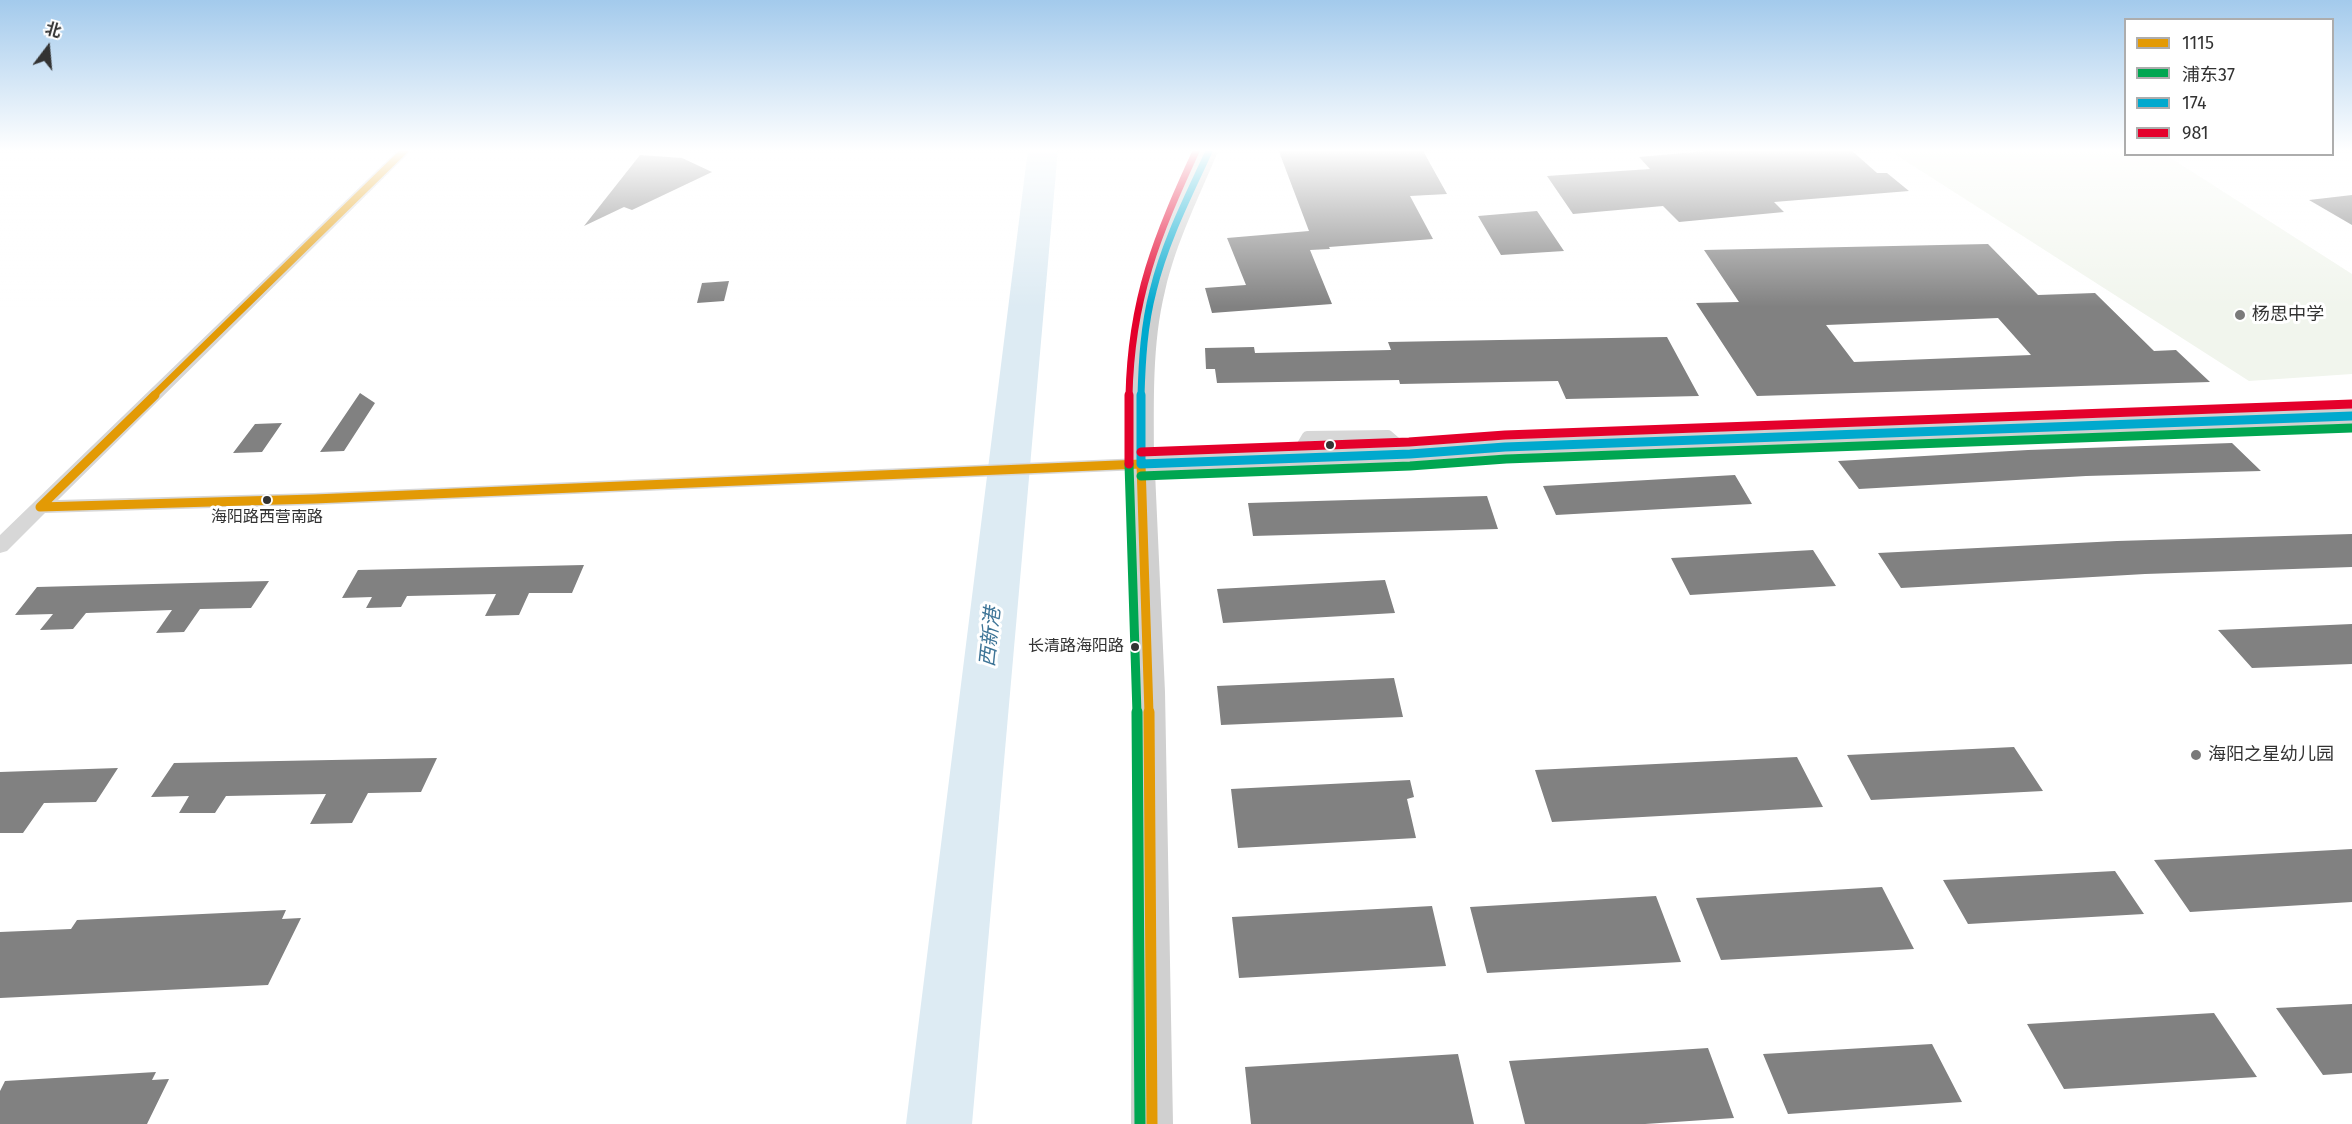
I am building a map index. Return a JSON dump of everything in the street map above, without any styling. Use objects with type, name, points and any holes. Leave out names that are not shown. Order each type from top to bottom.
[{"type":"main road","points":[[1152,1124],[1149,692],[1141,464],[1142,367],[1153,292],[1175,227],[1187,201]]},
{"type":"main road","points":[[1141,464],[1410,454],[1505,447],[2352,416]]},
{"type":"street","points":[[0,546],[354,201]]},
{"type":"street","points":[[40,507],[314,499],[1141,464]]},
{"type":"shaded area","points":[[1969,201],[2239,201],[2352,274],[2352,374],[2249,381]]},
{"type":"building","points":[[603,201],[650,201],[632,210],[624,207],[584,226]]},
{"type":"building","points":[[1298,201],[1413,201],[1433,239],[1310,250],[1332,304],[1212,313],[1205,288],[1246,285],[1227,238],[1309,231]]},
{"type":"building","points":[[1564,201],[1781,201],[1774,202],[1784,212],[1679,222],[1663,206],[1573,214]]},
{"type":"building","points":[[2311,201],[2352,201],[2352,225]]},
{"type":"building","points":[[1537,211],[1564,251],[1501,255],[1478,216]]},
{"type":"building","points":[[1988,244],[2038,295],[2095,293],[2154,351],[2176,350],[2210,382],[1757,396],[1696,303],[1739,302],[1704,250]],"holes":[[[1998,318],[2031,355],[1854,362],[1826,325]]]},
{"type":"building","points":[[729,281],[724,301],[697,303],[702,283]]},
{"type":"building","points":[[1667,337],[1699,396],[1566,399],[1558,381],[1400,384],[1399,380],[1217,383],[1215,369],[1206,369],[1205,348],[1254,347],[1255,353],[1391,350],[1388,342]]},
{"type":"building","points":[[360,393],[375,403],[344,451],[320,452]]},
{"type":"building","points":[[282,423],[262,452],[233,453],[255,424]]},
{"type":"building","points":[[2232,443],[2261,471],[2086,476],[1859,489],[1838,461],[2028,450]]},
{"type":"building","points":[[1735,475],[1752,504],[1556,515],[1543,486]]},
{"type":"building","points":[[1487,496],[1498,529],[1253,536],[1248,503]]},
{"type":"building","points":[[2352,534],[2352,567],[2145,574],[1901,588],[1878,553],[2117,541]]},
{"type":"building","points":[[1813,550],[1836,586],[1690,595],[1671,558]]},
{"type":"building","points":[[584,565],[572,593],[529,593],[519,615],[485,616],[496,594],[407,596],[401,607],[366,608],[372,597],[342,598],[358,570]]},
{"type":"building","points":[[1385,580],[1395,613],[1223,623],[1217,589]]},
{"type":"building","points":[[269,581],[251,608],[200,609],[184,632],[156,633],[172,610],[86,613],[73,629],[40,630],[53,614],[15,615],[37,587]]},
{"type":"building","points":[[2352,624],[2352,664],[2252,668],[2218,630]]},
{"type":"building","points":[[1394,678],[1403,717],[1221,725],[1217,686]]},
{"type":"building","points":[[2014,747],[2043,791],[1871,800],[1847,755]]},
{"type":"building","points":[[1797,757],[1823,807],[1552,822],[1535,770]]},
{"type":"building","points":[[437,758],[421,792],[368,793],[352,823],[310,824],[326,794],[226,796],[215,813],[179,813],[189,796],[151,797],[174,763]]},
{"type":"building","points":[[118,768],[96,802],[44,803],[23,833],[0,833],[0,772]]},
{"type":"building","points":[[1410,780],[1414,797],[1407,799],[1416,838],[1238,848],[1231,789]]},
{"type":"building","points":[[2352,849],[2352,902],[2190,912],[2154,860]]},
{"type":"building","points":[[2115,871],[2144,914],[1968,924],[1943,880]]},
{"type":"building","points":[[1882,887],[1914,949],[1721,960],[1696,898]]},
{"type":"building","points":[[1656,896],[1681,962],[1487,973],[1470,907]]},
{"type":"building","points":[[1432,906],[1446,966],[1239,978],[1232,917]]},
{"type":"building","points":[[286,910],[282,919],[301,918],[268,985],[0,998],[0,932],[71,929],[77,920]]},
{"type":"building","points":[[2352,1004],[2352,1073],[2323,1075],[2276,1008]]},
{"type":"building","points":[[2214,1013],[2257,1077],[2064,1089],[2027,1024]]},
{"type":"building","points":[[1932,1044],[1962,1102],[1788,1114],[1763,1054]]},
{"type":"building","points":[[1708,1048],[1734,1118],[1645,1124],[1525,1124],[1509,1061]]},
{"type":"building","points":[[1458,1054],[1474,1124],[1251,1124],[1245,1067]]},
{"type":"building","points":[[156,1072],[152,1080],[169,1079],[147,1124],[0,1124],[0,1091],[5,1081]]},
{"type":"waterway","name":"西新港","points":[[939,1124],[1037,201]]},
{"type":"transit line","name":"1115","points":[[40,507],[352,201]]},
{"type":"transit line","name":"981","points":[[1129,464],[1130,366],[1137,308],[1154,247],[1173,201]]},
{"type":"transit line","name":"174","points":[[1141,464],[1141,377],[1148,311],[1164,254],[1186,201]]},
{"type":"transit line","name":"981","points":[[1141,452],[1409,442],[1505,435],[2352,404]]},
{"type":"transit line","name":"174","points":[[1141,464],[1410,454],[1505,447],[2352,416]]},
{"type":"transit line","name":"浦东37","points":[[1141,476],[1410,466],[1506,459],[2352,428]]},
{"type":"transit line","name":"浦东37","points":[[1129,464],[1137,692],[1140,1124]]},
{"type":"transit line","name":"1115","points":[[1141,464],[1149,692],[1152,1124]]},
{"type":"transit line","name":"1115","points":[[40,507],[314,499],[1141,464]]},
{"type":"place","name":"杨思中学","points":[[2240,315]]},
{"type":"place","name":"海阳路西营南路","points":[[267,500]]},
{"type":"place","name":"长清路海阳路","points":[[1135,647]]},
{"type":"place","name":"海阳之星幼儿园","points":[[2196,755]]}]
